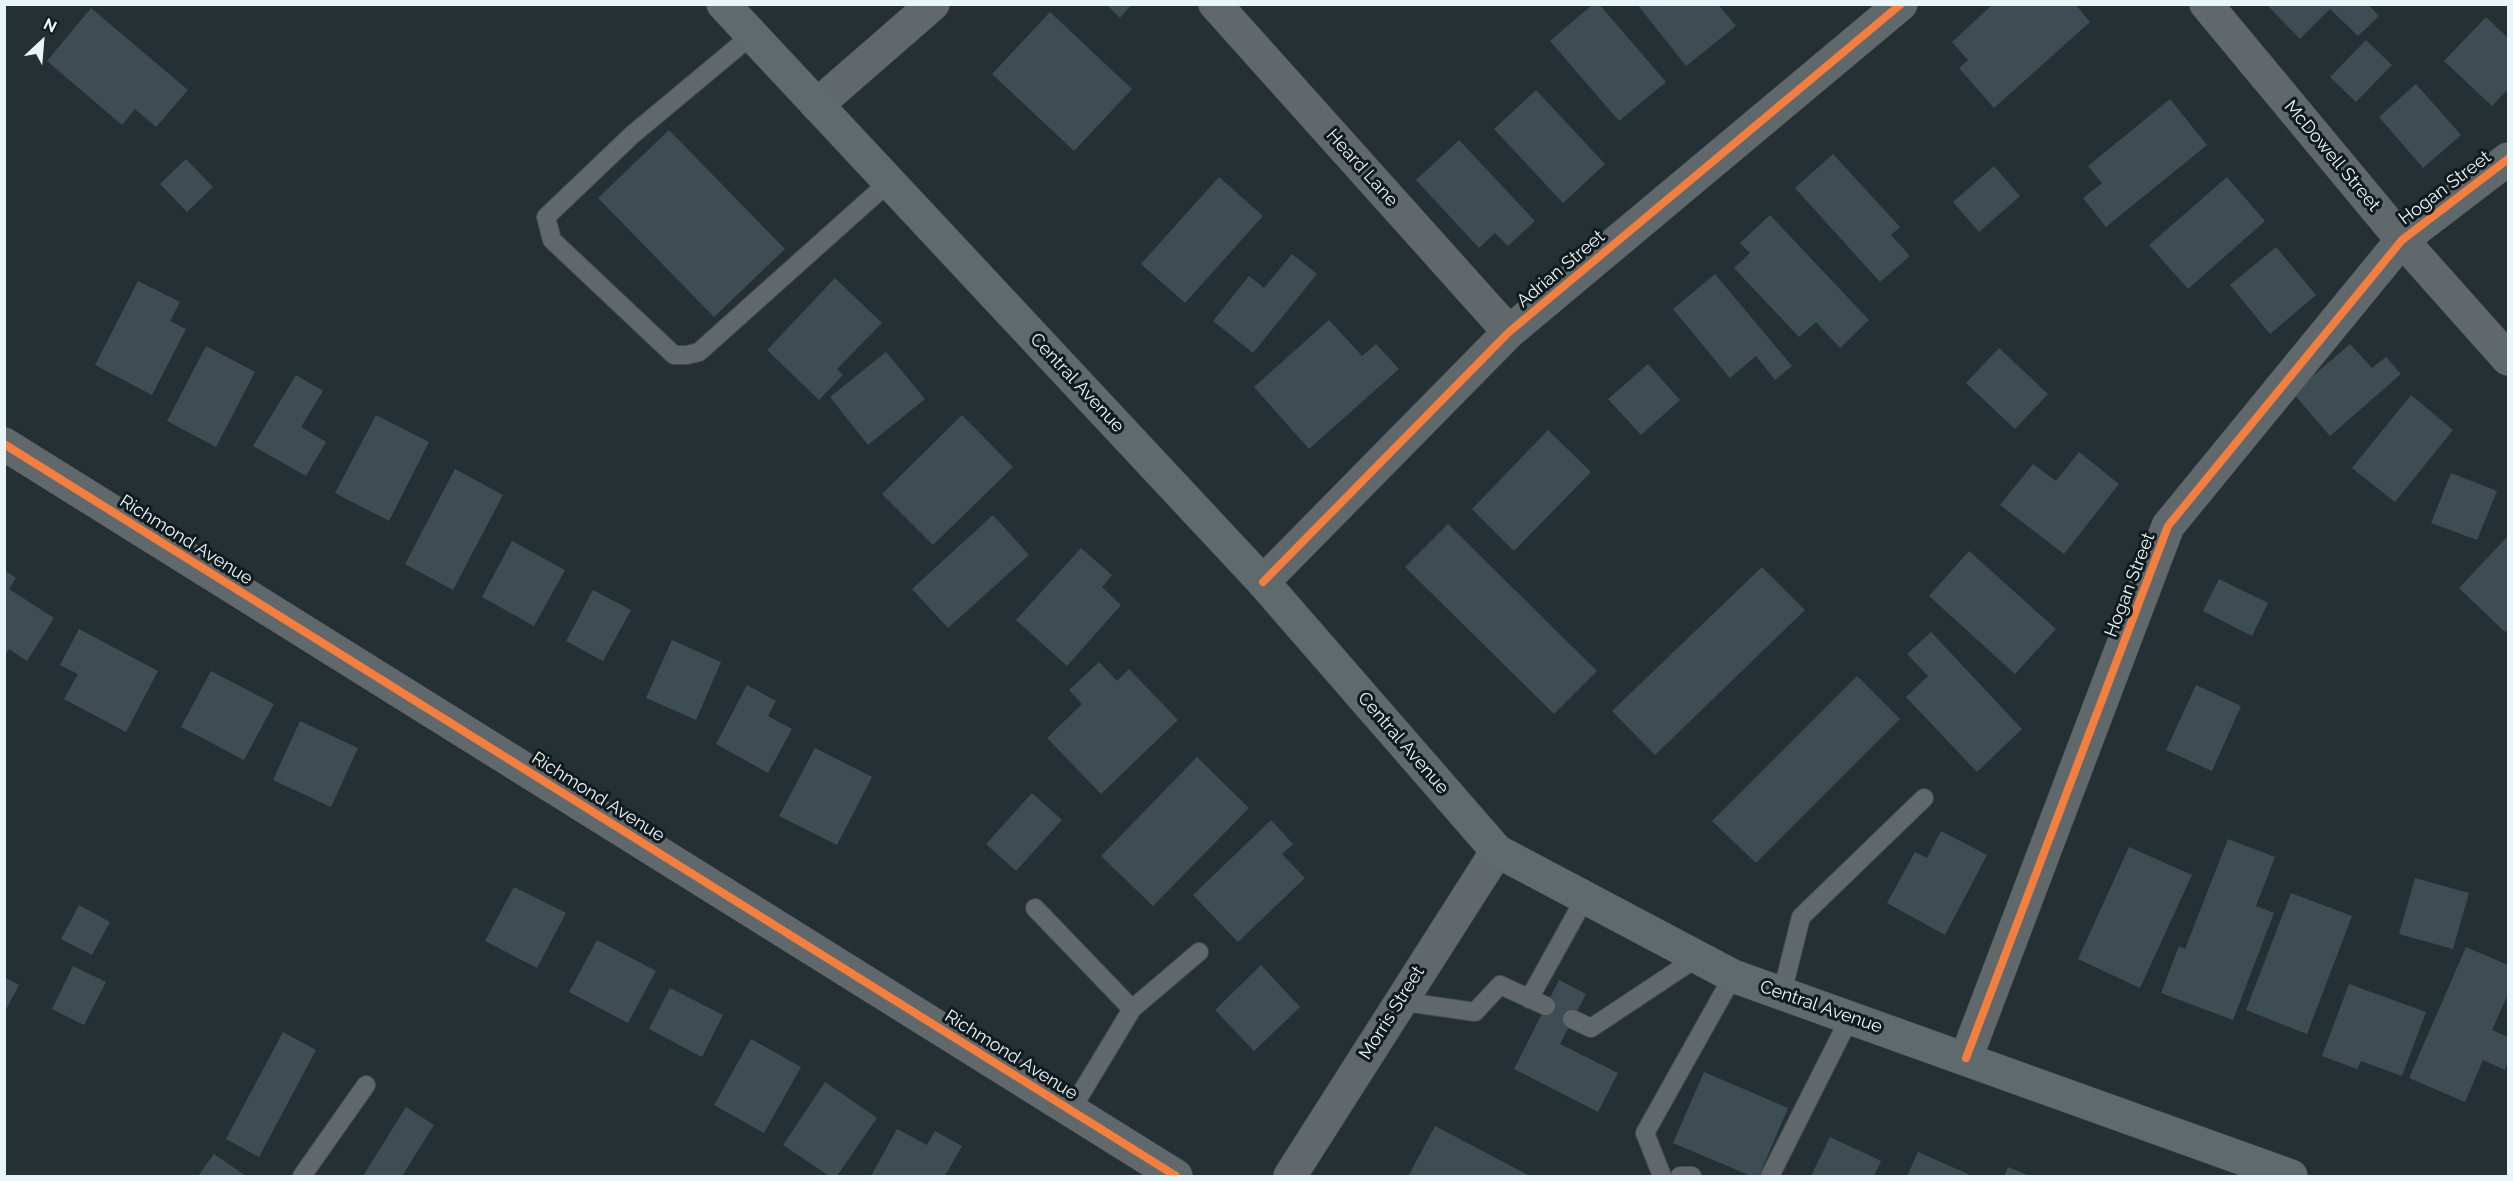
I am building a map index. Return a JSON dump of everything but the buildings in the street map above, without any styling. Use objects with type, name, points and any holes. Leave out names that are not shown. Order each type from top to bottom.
[{"type":"main road","name":"Central Avenue","points":[[723,4],[1263,582],[1497,851],[1733,976],[2291,1176]]},
{"type":"street","points":[[817,105],[933,4]]},
{"type":"street","name":"Heard Lane","points":[[1215,4],[1509,332]]},
{"type":"street","name":"Adrian Street","points":[[1263,582],[1509,332],[1901,4]]},
{"type":"street","name":"McDowell Street","points":[[2206,4],[2402,240],[2508,359]]},
{"type":"street","name":"Hogan Street","points":[[1966,1058],[2168,526],[2402,240],[2508,159]]},
{"type":"street","name":"Richmond Avenue","points":[[4,444],[1176,1176]]},
{"type":"street","name":"Morris Street","points":[[1290,1176],[1399,1001],[1497,851]]},
{"type":"lane","points":[[752,35],[632,135],[546,217],[552,240],[674,355],[687,356],[699,352],[889,182]]},
{"type":"lane","points":[[1782,993],[1801,917],[1924,798]]},
{"type":"lane","points":[[1399,1001],[1474,1012],[1500,985],[1538,1003],[1585,898]]},
{"type":"lane","points":[[1035,908],[1132,1009]]},
{"type":"lane","points":[[1071,1110],[1132,1009],[1199,952]]},
{"type":"lane","points":[[1572,1019],[1591,1028],[1698,957]]},
{"type":"lane","points":[[1662,1176],[1645,1133],[1733,976]]},
{"type":"lane","points":[[1770,1176],[1850,1017]]},
{"type":"lane","points":[[302,1176],[366,1085]]},
{"type":"lane","points":[[1680,1176],[1692,1176]]},
{"type":"cycle path","points":[[1263,582],[1509,332],[1901,4]]},
{"type":"cycle path","points":[[1966,1058],[2168,526],[2402,240],[2508,159]]},
{"type":"cycle path","points":[[4,444],[1176,1176]]}]
